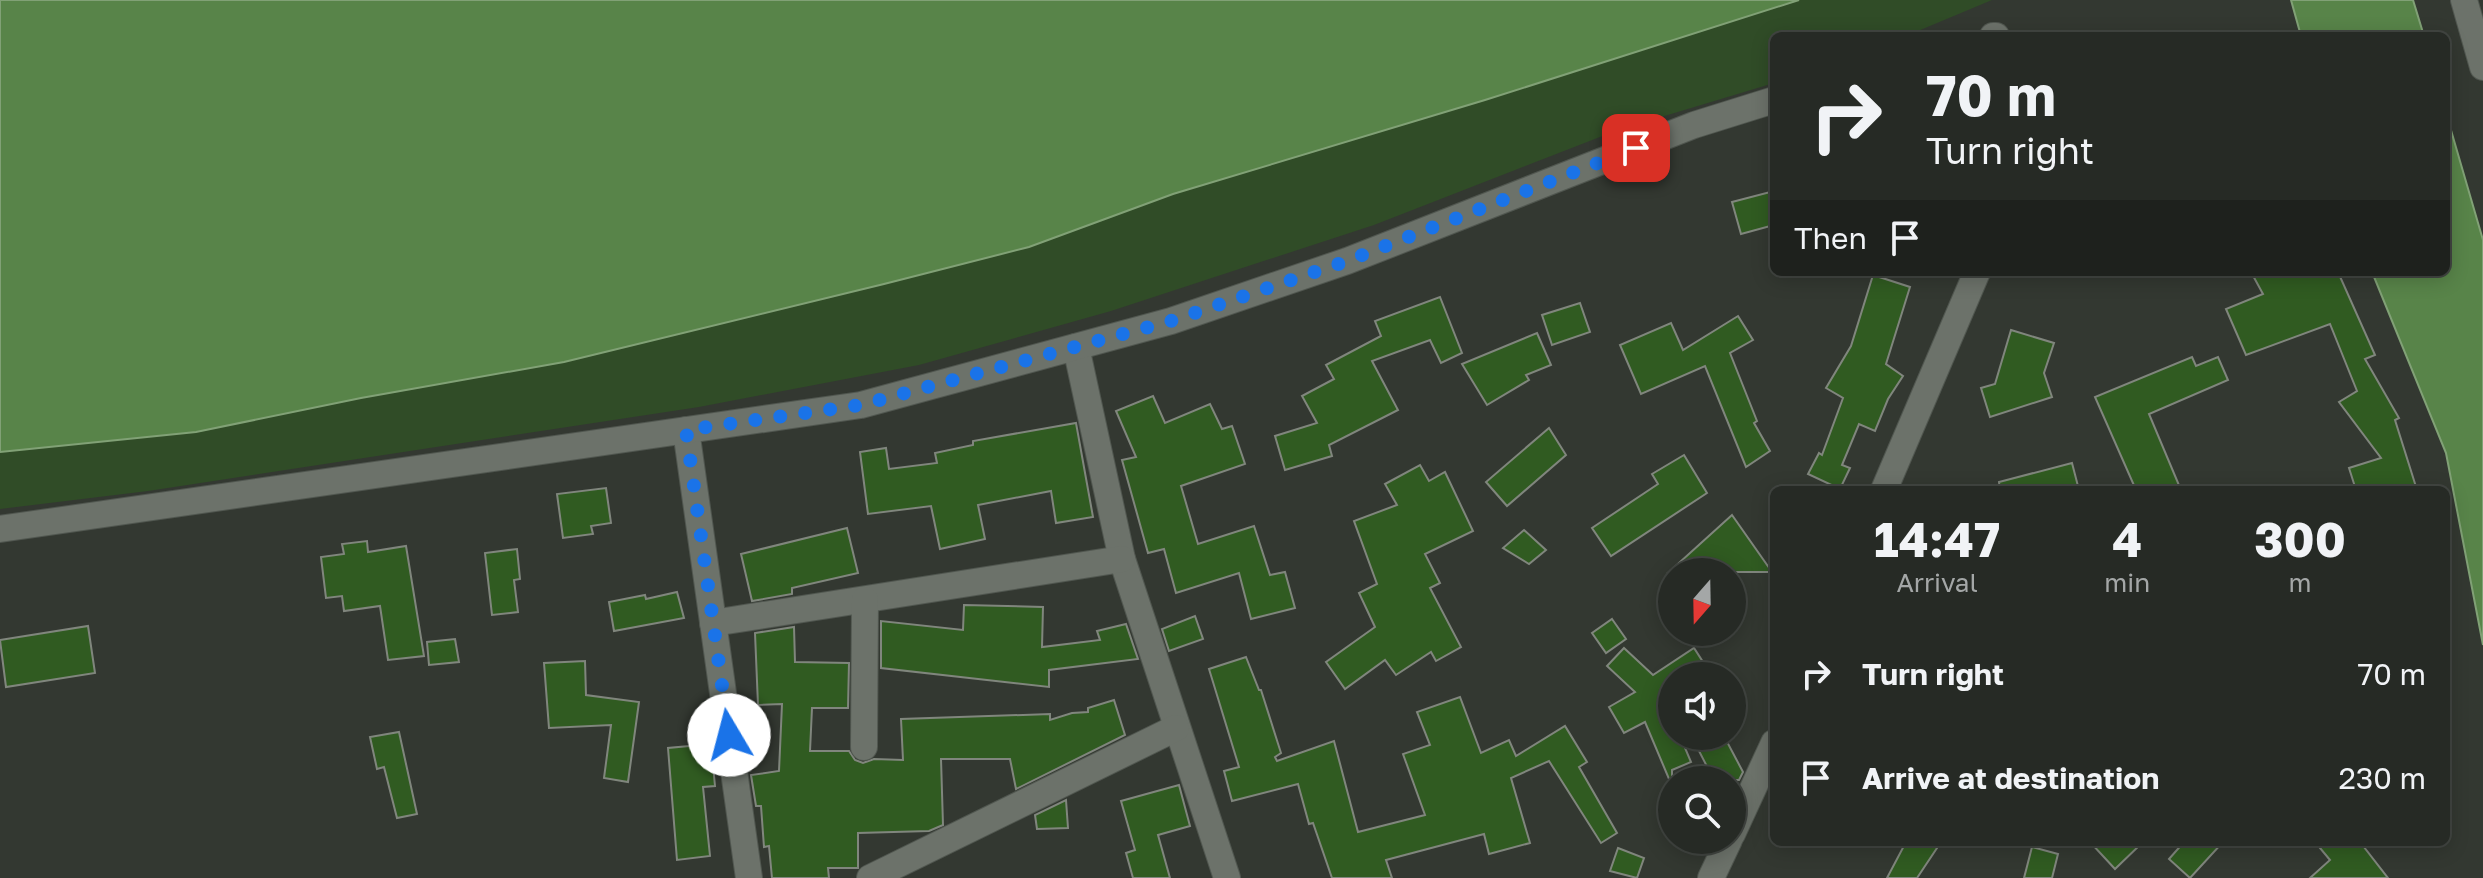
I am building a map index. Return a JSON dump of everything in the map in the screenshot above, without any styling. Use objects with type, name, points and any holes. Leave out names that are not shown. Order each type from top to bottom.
[{"type":"street","points":[[2464,0],[2483,67]]},
{"type":"street","points":[[0,529],[861,405],[1171,321],[1347,261],[1694,125],[1770,101]]},
{"type":"street","points":[[1886,486],[1975,276]]},
{"type":"street","points":[[1076,347],[1122,559],[1227,878]]},
{"type":"street","points":[[686,430],[749,878]]},
{"type":"street","points":[[713,623],[1122,559]]},
{"type":"street","points":[[864,747],[865,600]]},
{"type":"street","points":[[870,878],[1176,728]]},
{"type":"street","points":[[1746,804],[1770,752]]},
{"type":"street","points":[[1711,878],[1722,854]]},
{"type":"shaded area","points":[[0,0],[1799,0],[1485,100],[1173,194],[1029,247],[884,284],[564,362],[361,398],[196,432],[0,452]]},
{"type":"shaded area","points":[[1799,0],[1992,0],[1916,32],[1770,32],[1770,84],[1618,130],[1374,225],[1111,311],[919,365],[699,407],[148,491],[0,509],[0,452],[196,432],[361,398],[564,362],[1029,247],[1173,194],[1485,100]]},
{"type":"shaded area","points":[[2291,0],[2413,0],[2423,32],[2300,32]]},
{"type":"shaded area","points":[[2450,127],[2483,240],[2483,645],[2446,453],[2374,276],[2450,276]]},
{"type":"building","points":[[1770,192],[1770,226],[1741,234],[1732,202]]},
{"type":"building","points":[[1873,276],[1910,287],[1886,364],[1903,376],[1888,399],[1875,431],[1859,424],[1842,465],[1850,468],[1841,486],[1834,486],[1808,474],[1819,453],[1822,455],[1843,398],[1826,388],[1851,346]]},
{"type":"building","points":[[2253,276],[2340,276],[2375,355],[2365,359],[2399,418],[2395,420],[2416,486],[2355,486],[2349,468],[2381,458],[2339,402],[2357,391],[2330,324],[2246,355],[2226,309],[2263,294]]},
{"type":"building","points":[[1440,297],[1462,353],[1441,363],[1430,340],[1372,361],[1398,410],[1329,445],[1332,456],[1285,470],[1275,436],[1317,423],[1302,396],[1334,379],[1326,365],[1381,336],[1375,321]]},
{"type":"building","points":[[1580,303],[1590,332],[1552,345],[1542,315]]},
{"type":"building","points":[[1738,316],[1753,340],[1730,353],[1757,421],[1754,423],[1770,451],[1746,467],[1705,366],[1641,394],[1620,345],[1671,323],[1683,350]]},
{"type":"building","points":[[2011,330],[2054,343],[2044,373],[2052,397],[1990,417],[1981,388],[1995,384]]},
{"type":"building","points":[[1537,333],[1551,365],[1526,375],[1529,380],[1487,405],[1462,364]]},
{"type":"building","points":[[2192,357],[2196,366],[2218,357],[2228,380],[2149,414],[2179,486],[2134,486],[2095,397]]},
{"type":"building","points":[[1153,396],[1165,423],[1210,404],[1222,429],[1232,426],[1245,464],[1181,486],[1198,544],[1254,526],[1270,575],[1285,572],[1295,608],[1251,619],[1239,573],[1176,593],[1164,549],[1148,553],[1122,460],[1136,457],[1116,411]]},
{"type":"building","points":[[1076,423],[1093,517],[1056,523],[1051,491],[978,505],[985,539],[940,549],[931,506],[868,514],[860,452],[886,448],[889,469],[937,463],[935,453],[973,445],[973,441]]},
{"type":"building","points":[[1549,428],[1566,455],[1507,506],[1486,482]]},
{"type":"building","points":[[1684,455],[1707,493],[1611,556],[1592,528],[1658,484],[1652,474]]},
{"type":"building","points":[[2072,463],[2078,486],[2000,486],[1999,482]]},
{"type":"building","points":[[1420,465],[1429,481],[1445,472],[1473,531],[1425,554],[1440,583],[1430,588],[1461,647],[1436,661],[1431,652],[1396,675],[1385,660],[1345,689],[1326,662],[1375,627],[1359,593],[1377,584],[1354,521],[1397,505],[1385,484]]},
{"type":"building","points":[[606,488],[611,523],[591,526],[593,534],[563,538],[557,494]]},
{"type":"building","points":[[1732,515],[1770,572],[1746,572],[1746,558],[1684,558]]},
{"type":"building","points":[[847,528],[858,573],[792,588],[792,594],[752,601],[741,554]]},
{"type":"building","points":[[1524,530],[1546,550],[1529,564],[1503,548]]},
{"type":"building","points":[[367,541],[368,552],[406,546],[424,656],[388,660],[380,606],[344,611],[342,596],[326,598],[321,557],[344,554],[342,544]]},
{"type":"building","points":[[517,549],[520,579],[514,580],[518,612],[492,615],[485,553]]},
{"type":"building","points":[[677,592],[684,618],[614,631],[609,602],[645,595],[646,599]]},
{"type":"building","points":[[964,605],[1043,607],[1042,647],[1100,640],[1097,631],[1126,624],[1138,659],[1049,670],[1049,687],[881,668],[881,621],[963,630]]},
{"type":"building","points":[[1195,616],[1203,639],[1169,651],[1162,629]]},
{"type":"building","points":[[1612,619],[1626,639],[1606,653],[1592,633]]},
{"type":"building","points":[[88,626],[95,673],[6,687],[0,640]]},
{"type":"building","points":[[794,627],[795,662],[849,663],[848,708],[812,708],[810,751],[849,751],[855,760],[863,763],[874,759],[903,760],[901,719],[1050,714],[1050,720],[1088,712],[1088,708],[1114,700],[1125,735],[1016,789],[1010,759],[941,759],[943,825],[929,831],[858,833],[858,868],[828,868],[829,878],[772,878],[769,846],[764,847],[761,806],[756,806],[751,775],[779,771],[782,704],[758,705],[755,633]]},
{"type":"building","points":[[455,639],[459,662],[429,665],[427,642]]},
{"type":"building","points":[[1624,648],[1653,675],[1658,672],[1658,750],[1686,750],[1691,762],[1682,766],[1664,766],[1645,722],[1624,733],[1609,707],[1635,692],[1607,666]]},
{"type":"building","points":[[1694,648],[1703,662],[1673,662]]},
{"type":"building","points":[[1246,657],[1261,690],[1281,753],[1275,757],[1277,761],[1334,741],[1358,832],[1425,815],[1403,754],[1430,745],[1417,712],[1460,697],[1481,753],[1509,740],[1516,756],[1565,726],[1587,762],[1579,767],[1617,833],[1601,843],[1549,761],[1511,778],[1530,843],[1489,854],[1484,834],[1386,860],[1392,878],[1332,878],[1313,823],[1309,824],[1298,784],[1232,801],[1224,771],[1239,767],[1209,669]]},
{"type":"building","points":[[585,661],[586,695],[639,702],[628,782],[604,778],[611,725],[549,728],[544,663]]},
{"type":"building","points":[[399,732],[417,814],[397,818],[384,767],[377,769],[370,737]]},
{"type":"building","points":[[711,744],[715,786],[703,787],[710,856],[677,860],[668,748]]},
{"type":"building","points":[[1731,750],[1740,766],[1707,766],[1699,751]]},
{"type":"building","points":[[1179,785],[1190,826],[1158,835],[1170,878],[1133,878],[1126,853],[1135,850],[1121,801]]},
{"type":"building","points":[[1066,800],[1068,828],[1037,829],[1035,815]]},
{"type":"building","points":[[1904,846],[1938,846],[1917,878],[1887,878]]},
{"type":"building","points":[[2094,846],[2139,846],[2115,869]]},
{"type":"building","points":[[2180,846],[2219,846],[2190,878],[2169,859]]},
{"type":"building","points":[[2318,846],[2363,846],[2388,878],[2310,878],[2330,860]]},
{"type":"building","points":[[2032,847],[2058,854],[2052,878],[2024,878]]},
{"type":"building","points":[[1618,848],[1644,858],[1637,878],[1610,871]]},
{"type":"route","points":[[729,735],[686,430],[861,405],[1171,321],[1347,261],[1636,148]]}]
